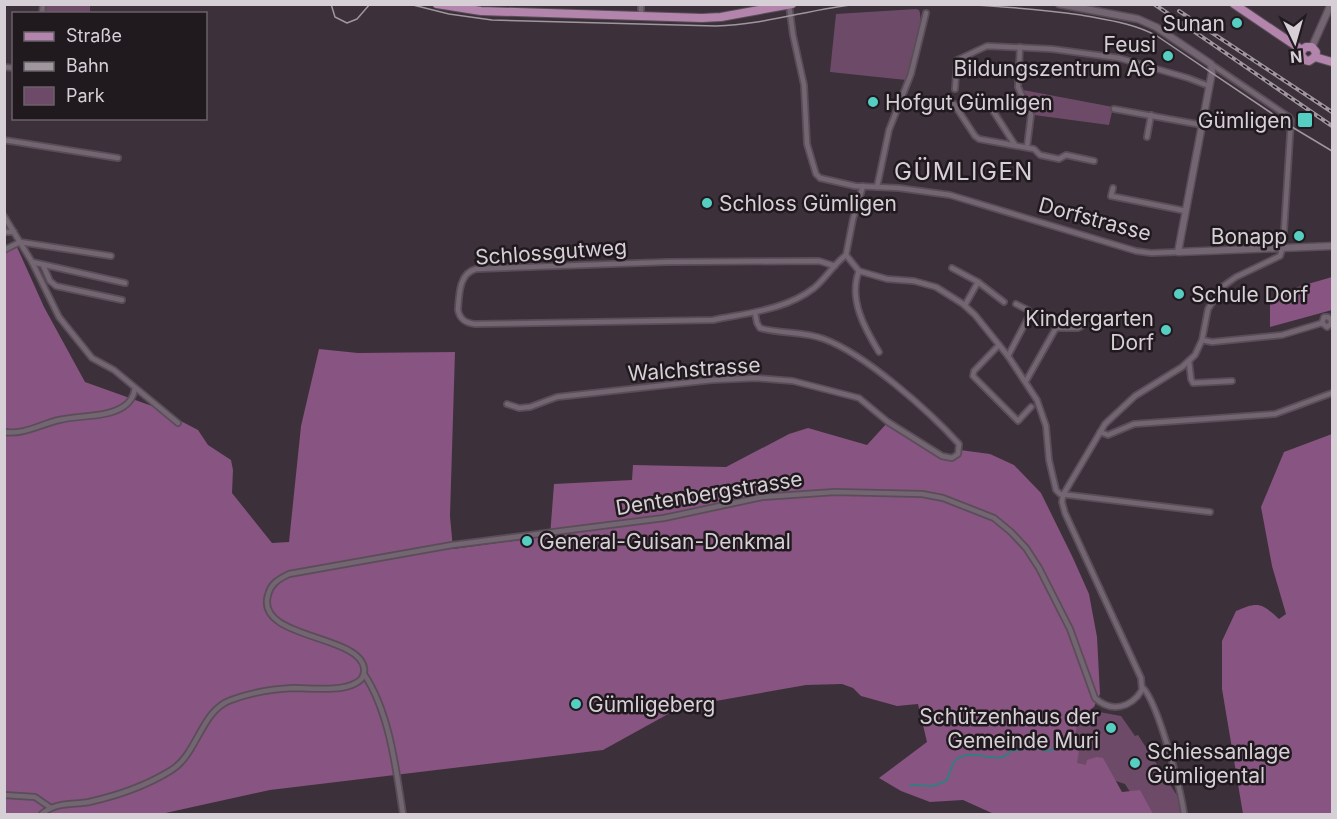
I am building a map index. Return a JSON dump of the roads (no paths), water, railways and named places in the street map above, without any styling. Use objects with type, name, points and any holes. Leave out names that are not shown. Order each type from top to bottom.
[{"type":"main road","points":[[437,4],[481,11],[711,18],[791,5]]},
{"type":"main road","points":[[1234,4],[1302,50]]},
{"type":"main road","points":[[1306,46],[1312,47],[1316,52],[1315,57],[1309,61],[1300,55],[1306,46]]},
{"type":"main road","points":[[1315,57],[1332,62]]},
{"type":"street","points":[[641,4],[641,16]]},
{"type":"street","points":[[1059,4],[1138,19],[1156,27],[1291,120],[1283,247],[1280,255],[1236,277],[1216,293],[1208,309],[1202,340],[1195,355],[1190,361],[1128,401],[1105,424],[1063,495],[1065,513],[1137,667],[1143,688],[1151,699],[1171,759],[1184,814]]},
{"type":"street","points":[[1312,47],[1331,4]]},
{"type":"street","name":"Dorfstrasse","points":[[791,5],[793,35],[804,85],[807,144],[818,176],[823,180],[863,186],[921,190],[969,199],[1058,228],[1136,251],[1151,253],[1332,246]]},
{"type":"street","points":[[877,187],[889,130],[911,74],[926,13]]},
{"type":"street","points":[[956,90],[957,60],[987,46],[1052,49],[1119,58],[1209,86]]},
{"type":"street","points":[[1020,47],[1018,87],[1031,116],[1027,147]]},
{"type":"street","points":[[1178,252],[1209,86],[1211,64]]},
{"type":"street","points":[[988,103],[1015,145]]},
{"type":"street","points":[[954,104],[975,136],[1027,147],[1034,149],[1040,155],[1059,159],[1066,155],[1094,161]]},
{"type":"street","points":[[1114,108],[1202,125]]},
{"type":"street","points":[[1147,137],[1151,115]]},
{"type":"street","points":[[4,140],[118,158]]},
{"type":"street","points":[[755,313],[808,292],[825,278],[846,255],[853,219],[863,186]]},
{"type":"street","points":[[1113,188],[1111,195],[1186,212]]},
{"type":"street","points":[[4,216],[32,262],[59,317],[92,358],[114,370],[178,423]]},
{"type":"street","points":[[4,232],[14,232]]},
{"type":"street","points":[[4,250],[20,242],[111,256]]},
{"type":"street","points":[[846,255],[859,271],[887,279],[932,285],[965,305],[1008,356],[1037,400],[1046,426],[1049,460],[1056,490],[1063,495],[1210,512]]},
{"type":"street","name":"Schlossgutweg","points":[[755,313],[741,313],[702,321],[475,324],[462,319],[458,307],[464,277],[476,269],[667,262],[819,261],[835,266]]},
{"type":"street","points":[[32,262],[125,283]]},
{"type":"street","points":[[43,265],[50,281],[56,286],[122,300]]},
{"type":"street","points":[[952,268],[978,282],[1004,302]]},
{"type":"street","points":[[859,271],[856,277],[858,310],[879,352]]},
{"type":"street","points":[[965,305],[978,282]]},
{"type":"street","points":[[1008,356],[1030,314],[1028,310],[1016,304]]},
{"type":"street","name":"Walchstrasse","points":[[507,404],[519,408],[530,407],[557,397],[712,380],[756,378],[793,381],[859,398],[888,422],[945,457],[952,458],[958,454],[959,444],[935,420],[860,359],[825,339],[760,328],[755,313]]},
{"type":"street","points":[[1202,340],[1212,342],[1282,335],[1322,323]]},
{"type":"street","points":[[1026,381],[1056,328],[1078,328],[1084,325]]},
{"type":"street","points":[[999,345],[974,371],[973,376],[1018,421],[1031,407]]},
{"type":"street","points":[[1190,361],[1191,379],[1196,384],[1232,381]]},
{"type":"street","points":[[4,432],[26,431],[59,420],[111,412],[129,403],[134,396],[135,388]]},
{"type":"street","points":[[1100,432],[1108,435],[1134,424],[1275,414],[1332,393]]},
{"type":"street","name":"Dentenbergstrasse","points":[[364,674],[363,662],[355,653],[289,627],[273,618],[266,600],[273,583],[289,574],[452,545],[664,518],[762,497],[804,493],[910,493],[934,496],[979,511],[1011,532],[1026,548],[1039,567],[1070,629],[1090,690],[1098,701],[1109,706],[1121,707],[1134,700],[1143,688]]},
{"type":"street","points":[[42,814],[51,808],[88,802],[115,794],[170,772],[187,758],[216,709],[230,701],[283,689],[347,687],[359,681],[364,674],[381,710],[390,738],[403,814]]},
{"type":"street","points":[[4,795],[35,797],[51,808]]},
{"type":"waterway","points":[[910,785],[933,786],[946,781],[954,762],[968,755],[998,758],[1028,746],[1053,750],[1060,744]]},
{"type":"tram line","points":[[331,4],[335,17],[347,23],[357,19],[370,4]]},
{"type":"tram line","points":[[409,4],[449,14],[492,20],[716,26],[752,23],[858,4]]},
{"type":"tram line","points":[[955,4],[1081,15],[1139,28],[1157,36],[1292,127],[1332,151]]},
{"type":"railway","points":[[1154,4],[1332,126]]},
{"type":"railway","points":[[1179,11],[1332,112]]},
{"type":"place","name":"Sunan","points":[[1237,23]]},
{"type":"place","name":"Feusi Bildungszentrum AG","points":[[1168,56]]},
{"type":"place","name":"Hofgut Gümligen","points":[[873,102]]},
{"type":"place","name":"Gümligen","points":[[1305,120]]},
{"type":"place","name":"Schloss Gümligen","points":[[707,203]]},
{"type":"place","name":"Bonapp","points":[[1299,236]]},
{"type":"place","name":"Schule Dorf","points":[[1179,294]]},
{"type":"place","name":"Kindergarten Dorf","points":[[1166,330]]},
{"type":"place","name":"General-Guisan-Denkmal","points":[[527,541]]},
{"type":"place","name":"Gümligeberg","points":[[576,704]]},
{"type":"place","name":"Schützenhaus der Gemeinde Muri","points":[[1111,728]]},
{"type":"place","name":"Schiessanlage Gümligental","points":[[1135,763]]},
{"type":"district","name":"GÜMLIGEN","points":[[964,171]]}]
